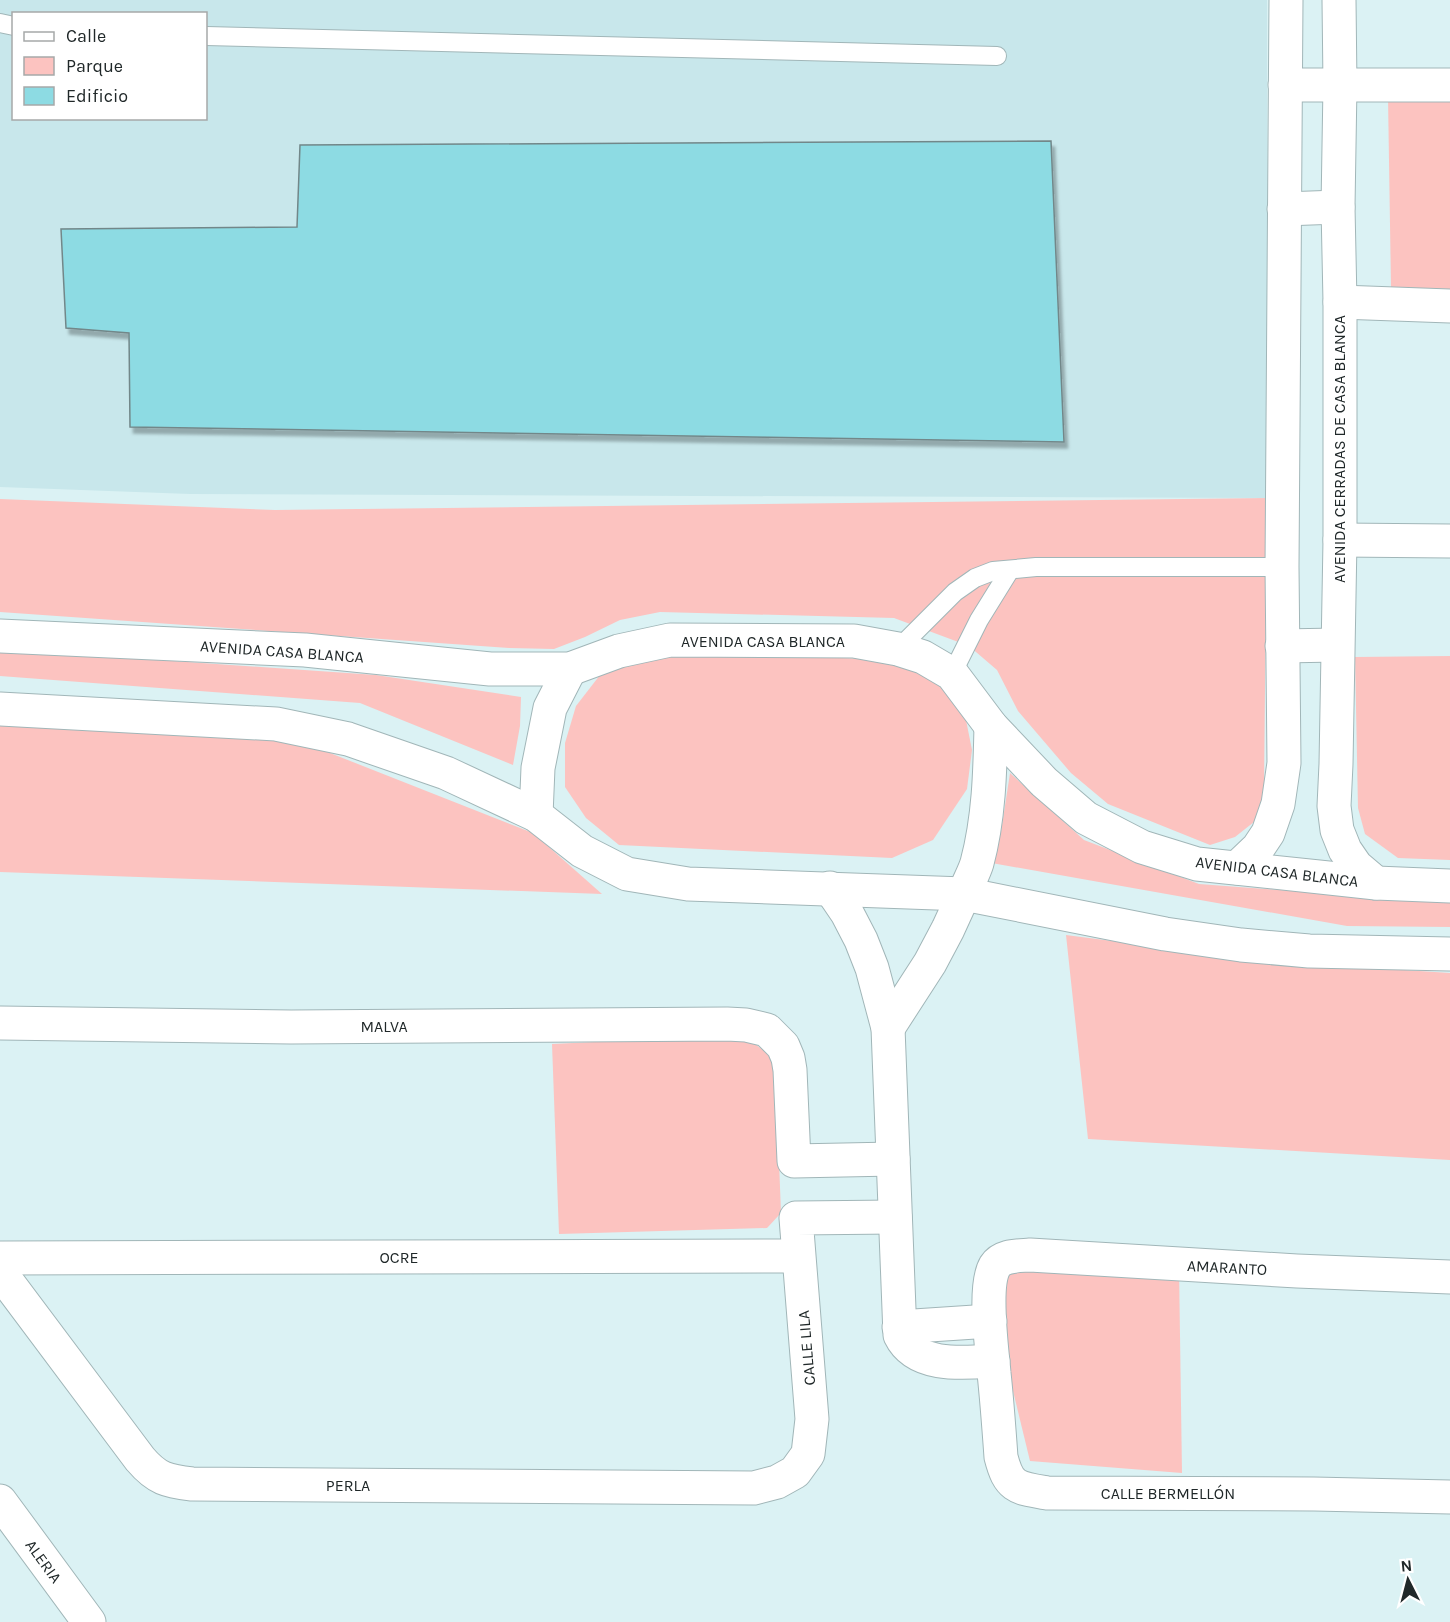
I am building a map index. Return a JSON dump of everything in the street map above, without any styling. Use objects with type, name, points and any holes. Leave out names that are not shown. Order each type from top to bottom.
[{"type":"street","points":[[1236,868],[1258,848],[1268,833],[1278,804],[1284,763],[1282,567],[1286,0]]},
{"type":"street","name":"AVENIDA CERRADAS DE CASA BLANCA","points":[[1338,0],[1355,85],[1338,207],[1340,540],[1334,806],[1337,830],[1345,850],[1356,866],[1376,883]]},
{"type":"street","points":[[1285,85],[1450,85]]},
{"type":"street","points":[[1284,209],[1338,207]]},
{"type":"street","points":[[1340,302],[1450,306]]},
{"type":"street","points":[[1340,540],[1450,541]]},
{"type":"street","name":"AVENIDA CASA BLANCA","points":[[0,636],[305,650],[490,669],[570,669],[619,651],[670,640],[854,641],[898,649],[923,657],[952,674],[991,726],[1044,782],[1086,818],[1142,847],[1197,864],[1376,883],[1450,886]]},
{"type":"street","points":[[1282,646],[1338,645]]},
{"type":"street","points":[[536,815],[538,768],[550,708],[570,669]]},
{"type":"street","points":[[0,709],[276,724],[348,739],[446,773],[536,815],[582,852],[627,874],[688,884],[964,894],[1165,934],[1241,945],[1309,951],[1450,954]]},
{"type":"street","points":[[888,1028],[930,963],[948,929],[976,864],[989,794],[991,726]]},
{"type":"street","points":[[1284,763],[1336,764]]},
{"type":"street","points":[[830,888],[847,913],[861,940],[872,968],[888,1028],[900,1335],[909,1349],[921,1355],[948,1362],[993,1361]]},
{"type":"street","name":"MALVA","points":[[0,1023],[291,1027],[746,1025],[767,1030],[783,1046],[788,1058],[794,1161],[892,1159]]},
{"type":"street","name":"CALLE LILA","points":[[795,1472],[808,1454],[812,1419],[796,1218],[895,1217]]},
{"type":"street","name":"AMARANTO","points":[[1004,1259],[1029,1255],[1450,1277]]},
{"type":"street","name":"OCRE","points":[[0,1258],[798,1256]]},
{"type":"street","name":"CALLE BERMELLÓN","points":[[1004,1259],[996,1265],[992,1275],[990,1322],[1001,1456],[1005,1472],[1014,1485],[1047,1493],[1450,1497]]},
{"type":"street","name":"PERLA","points":[[0,1272],[140,1460],[150,1471],[163,1479],[204,1485],[754,1488],[777,1482],[795,1472]]},
{"type":"street","points":[[899,1327],[990,1322]]},
{"type":"street","name":"ALERIA","points":[[0,1501],[89,1622]]},
{"type":"lane","points":[[207,36],[997,56]]},
{"type":"lane","points":[[898,649],[955,592],[975,578],[993,571],[1060,567],[1282,567]]},
{"type":"lane","points":[[952,674],[979,620],[1010,570]]},
{"type":"shaded area","points":[[0,0],[1267,0],[1267,498],[190,494],[0,487]]},
{"type":"green space","points":[[1388,97],[1450,99],[1450,289],[1391,287]]},
{"type":"green space","points":[[1267,498],[1264,788],[1259,818],[1235,837],[1210,845],[1108,804],[1071,773],[1018,711],[997,670],[969,646],[894,618],[660,612],[620,620],[554,649],[509,648],[0,612],[0,499],[275,510]]},
{"type":"green space","points":[[0,649],[376,675],[521,697],[520,726],[513,765],[360,703],[0,676]]},
{"type":"green space","points":[[644,650],[892,660],[940,682],[966,720],[972,750],[967,789],[933,840],[892,858],[619,845],[586,818],[565,787],[565,743],[576,706],[600,675]]},
{"type":"green space","points":[[1450,656],[1450,860],[1398,858],[1365,834],[1358,808],[1355,657]]},
{"type":"green space","points":[[0,724],[297,740],[533,833],[602,894],[0,872]]},
{"type":"green space","points":[[1010,773],[1084,840],[1199,884],[1411,900],[1450,899],[1450,927],[1347,926],[986,862],[1001,832]]},
{"type":"green space","points":[[1066,935],[1266,961],[1450,973],[1450,1160],[1088,1139]]},
{"type":"green space","points":[[743,1035],[775,1059],[781,1213],[767,1228],[559,1234],[552,1044]]},
{"type":"green space","points":[[1020,1260],[1179,1267],[1182,1473],[1030,1461],[1006,1362],[999,1285]]},
{"type":"building","points":[[1051,141],[1064,442],[130,427],[129,333],[66,328],[61,229],[297,227],[300,145]]}]
